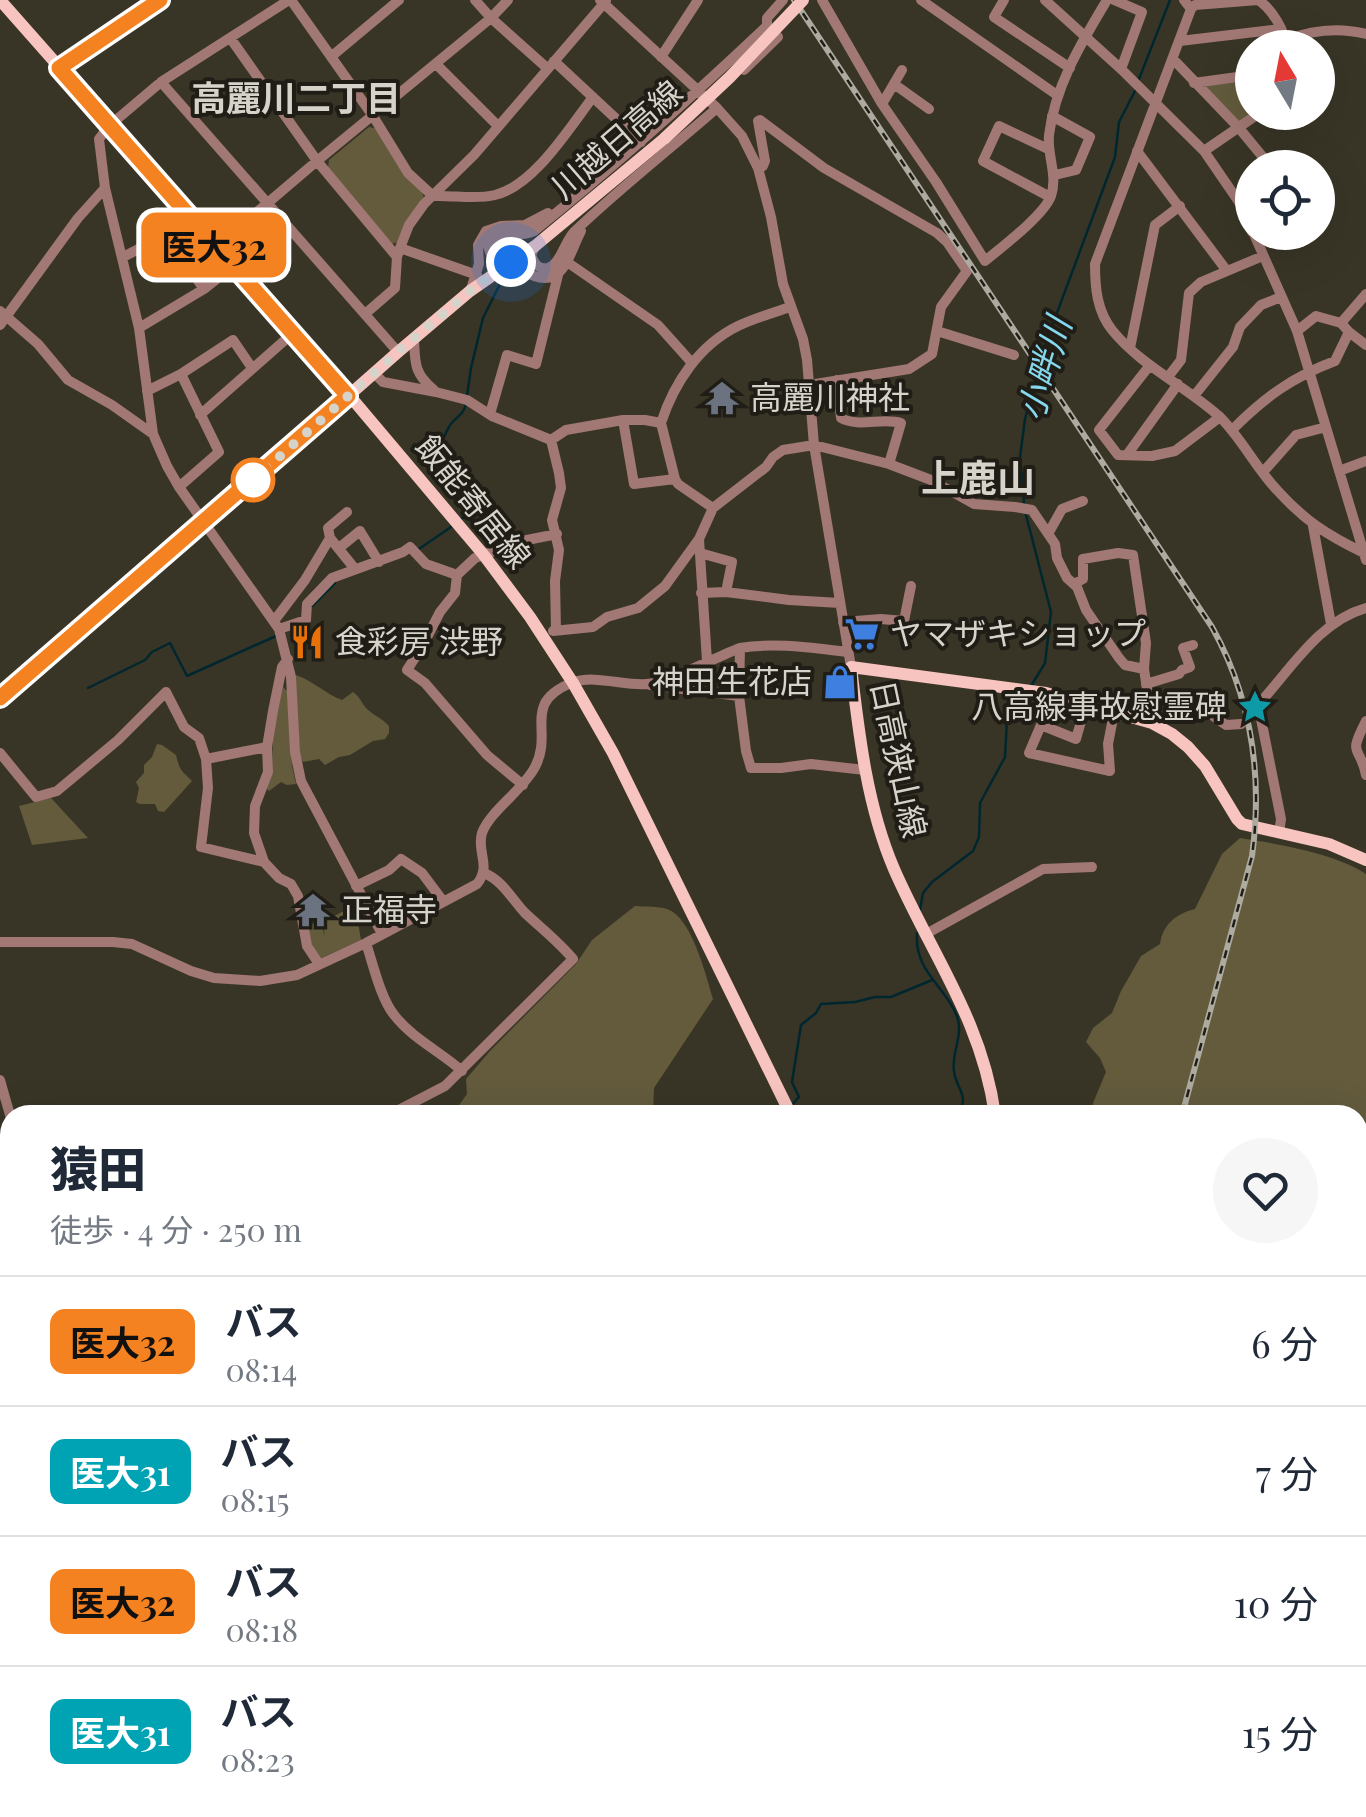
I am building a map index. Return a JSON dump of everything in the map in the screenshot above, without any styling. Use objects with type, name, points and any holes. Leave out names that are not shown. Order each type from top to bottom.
[{"type":"main road","name":"飯能寄居線","points":[[0,0],[348,396],[549,632],[621,768],[786,1105]]},
{"type":"main road","points":[[59,68],[160,0]]},
{"type":"main road","name":"川越日高線","points":[[0,698],[414,338],[470,291],[535,246],[665,138],[730,77],[802,0]]},
{"type":"main road","name":"日高狭山線","points":[[993,1105],[980,1049],[966,1011],[914,911],[884,842],[865,770],[851,668],[1029,690],[1155,725],[1188,747],[1206,766],[1242,824],[1329,844],[1366,860]]},
{"type":"street","points":[[382,934],[298,770],[288,658],[277,625],[179,487],[153,434],[138,328],[105,188],[99,139],[161,82],[290,0],[374,116],[408,173],[433,196],[492,196],[509,190],[542,162],[593,97]]},
{"type":"street","points":[[332,56],[398,0]]},
{"type":"street","points":[[474,0],[491,18],[593,97],[641,142]]},
{"type":"street","points":[[216,247],[508,0]]},
{"type":"street","points":[[661,56],[698,0]]},
{"type":"street","points":[[511,262],[492,258],[491,240],[534,231],[591,185],[767,26],[767,18],[783,0]]},
{"type":"street","points":[[822,0],[882,104],[985,261],[1050,198],[1055,175],[1048,149],[1057,95],[1085,37],[1110,0],[1142,12],[1123,71]]},
{"type":"street","points":[[922,0],[1057,95]]},
{"type":"street","points":[[1004,0],[994,16],[1070,68]]},
{"type":"street","points":[[1045,0],[1204,150],[1235,197]]},
{"type":"street","points":[[1280,30],[1267,5],[1258,0],[1187,4],[1180,41],[1095,264],[1095,283],[1099,307],[1111,329],[1150,365],[1220,418],[1276,489],[1313,526],[1365,556]]},
{"type":"street","points":[[366,314],[396,288],[399,252],[409,225],[424,204],[474,155],[604,1],[715,106],[742,136],[758,168],[790,307],[803,338],[814,445],[851,668]]},
{"type":"street","points":[[535,246],[535,264],[550,267],[573,233],[715,106],[778,36],[767,26]]},
{"type":"street","points":[[1333,30],[1366,34]]},
{"type":"street","points":[[231,39],[317,161],[399,252],[477,275]]},
{"type":"street","points":[[1180,41],[1235,40]]},
{"type":"street","points":[[1173,59],[1235,124]]},
{"type":"street","points":[[436,64],[498,126]]},
{"type":"street","points":[[882,104],[902,70]]},
{"type":"street","points":[[1194,82],[1235,77]]},
{"type":"street","points":[[161,82],[398,352]]},
{"type":"street","points":[[894,84],[929,109]]},
{"type":"street","points":[[1052,116],[1090,137],[1076,170],[1055,175]]},
{"type":"street","points":[[742,136],[758,121]]},
{"type":"street","points":[[758,121],[765,160],[758,168]]},
{"type":"street","points":[[758,121],[824,168],[937,233],[967,272],[941,307],[932,354],[908,369],[809,386]]},
{"type":"street","points":[[1048,149],[999,126],[983,160],[1050,198]]},
{"type":"street","points":[[1204,150],[1236,130]]},
{"type":"street","points":[[1241,130],[1257,150]]},
{"type":"street","points":[[1137,151],[1227,271]]},
{"type":"street","points":[[470,291],[477,275],[478,245],[486,231],[532,223],[591,185]]},
{"type":"street","points":[[105,188],[2,318],[38,344],[68,380],[153,434]]},
{"type":"street","points":[[1130,348],[1154,225],[1180,206]]},
{"type":"street","points":[[490,414],[507,355],[536,364],[558,275],[586,221]]},
{"type":"street","points":[[123,256],[166,235],[204,289]]},
{"type":"street","points":[[1260,250],[1297,331],[1365,556]]},
{"type":"street","points":[[1127,454],[1173,381],[1181,360],[1189,293],[1201,282],[1263,256]]},
{"type":"street","points":[[566,262],[649,318],[692,363]]},
{"type":"street","points":[[138,328],[204,289],[233,266]]},
{"type":"street","points":[[498,271],[518,270],[544,278],[558,275]]},
{"type":"street","points":[[1232,430],[1259,402],[1310,371],[1335,362],[1345,328],[1366,294]]},
{"type":"street","points":[[1194,396],[1233,347],[1240,327],[1261,305],[1282,297]]},
{"type":"street","points":[[714,508],[678,484],[661,423],[673,392],[692,363],[714,340],[738,326],[790,307]]},
{"type":"street","points":[[1297,331],[1316,316],[1345,328],[1366,345]]},
{"type":"street","points":[[937,331],[1014,355]]},
{"type":"street","points":[[200,415],[293,333]]},
{"type":"street","points":[[414,338],[420,378],[436,392]]},
{"type":"street","points":[[147,391],[233,340],[252,368]]},
{"type":"street","points":[[1150,365],[1099,430],[1118,455],[1152,456],[1175,451],[1220,418]]},
{"type":"street","points":[[374,373],[383,382],[467,400],[551,440]]},
{"type":"street","points":[[179,487],[219,452],[181,374]]},
{"type":"street","points":[[837,380],[841,418],[848,422],[901,423],[889,464]]},
{"type":"street","points":[[551,440],[566,430],[623,420],[661,423]]},
{"type":"street","points":[[623,420],[634,484],[675,479]]},
{"type":"street","points":[[1263,472],[1296,435],[1326,427]]},
{"type":"street","points":[[551,440],[561,488],[552,520],[559,550],[549,632],[593,626],[607,616],[638,608],[665,586],[699,539],[714,508],[766,467],[773,456],[783,450],[814,445],[889,464],[931,480],[974,504],[1024,508],[1055,544],[1067,578],[1119,658],[1126,665],[1144,669]]},
{"type":"street","points":[[1339,470],[1366,462]]},
{"type":"street","points":[[1048,534],[1062,509],[1083,501]]},
{"type":"street","points":[[347,512],[328,528],[330,538],[356,570]]},
{"type":"street","points":[[1313,526],[1331,624]]},
{"type":"street","points":[[339,548],[360,531],[379,562]]},
{"type":"street","points":[[523,785],[488,755],[425,682],[407,670],[455,593],[457,575],[474,558],[556,534]]},
{"type":"street","points":[[277,625],[330,538]]},
{"type":"street","points":[[699,539],[707,661]]},
{"type":"street","points":[[277,625],[306,620],[307,604],[332,578],[413,550],[426,564],[457,575]]},
{"type":"street","points":[[700,553],[732,562],[726,592]]},
{"type":"street","points":[[1074,584],[1083,579],[1082,559],[1118,553],[1134,555],[1146,643],[1144,669],[1155,725]]},
{"type":"street","points":[[843,622],[904,621],[911,586]]},
{"type":"street","points":[[702,594],[726,592],[840,603]]},
{"type":"street","points":[[1280,833],[1278,794],[1258,720],[1261,706],[1331,624],[1350,612],[1366,608]]},
{"type":"street","points":[[1146,684],[1190,667],[1184,648],[1193,644]]},
{"type":"street","points":[[649,684],[752,646],[848,652]]},
{"type":"street","points":[[740,648],[740,696],[746,751],[752,768],[811,764],[865,770]]},
{"type":"street","points":[[288,658],[282,667],[267,748],[268,772],[256,806],[254,833],[264,862],[291,884],[298,896],[307,946],[319,964]]},
{"type":"street","points":[[0,942],[132,944],[190,970],[238,981],[296,975],[477,884],[484,873],[482,833],[536,765],[542,742],[543,706],[552,693],[585,680],[740,696]]},
{"type":"street","points":[[0,752],[36,797],[57,791],[118,740],[166,692],[184,728],[199,738],[206,759],[208,788],[202,847],[264,862]]},
{"type":"street","points":[[1086,704],[1076,739],[1041,725],[1029,753],[1110,771],[1108,744],[1114,713]]},
{"type":"street","points":[[1155,725],[1165,715],[1197,705],[1226,725],[1241,724]]},
{"type":"street","points":[[1365,769],[1355,743],[1366,722]]},
{"type":"street","points":[[206,759],[267,748]]},
{"type":"street","points":[[356,886],[389,870],[401,859],[422,873],[443,901]]},
{"type":"street","points":[[924,930],[1043,869],[1092,867]]},
{"type":"street","points":[[408,1105],[444,1086],[462,1071],[573,959],[493,876],[484,873]]},
{"type":"street","points":[[366,943],[391,1012],[462,1071]]},
{"type":"street","points":[[0,1080],[7,1105]]},
{"type":"shaded area","points":[[1235,82],[1235,118],[1204,86]]},
{"type":"shaded area","points":[[369,127],[378,129],[423,194],[424,200],[399,242],[391,244],[328,168],[329,160]]},
{"type":"shaded area","points":[[296,675],[342,700],[353,692],[389,726],[385,739],[325,765],[319,759],[303,762]]},
{"type":"shaded area","points":[[283,687],[287,691],[296,784],[281,782],[269,791],[265,787],[272,775],[273,731]]},
{"type":"shaded area","points":[[157,744],[176,755],[181,770],[192,781],[164,812],[158,811],[155,804],[136,802],[136,782]]},
{"type":"shaded area","points":[[51,798],[88,838],[32,845],[19,806]]},
{"type":"shaded area","points":[[1240,838],[1322,855],[1366,874],[1366,1105],[1093,1105],[1106,1072],[1086,1042],[1093,1028],[1112,1013],[1141,956],[1160,944],[1172,921],[1195,909],[1222,854]]},
{"type":"shaded area","points":[[355,905],[361,940],[321,958],[310,946],[307,926],[321,921],[325,938],[323,922]]},
{"type":"shaded area","points":[[635,906],[656,907],[676,914],[697,948],[713,999],[654,1088],[653,1105],[459,1105],[467,1094],[466,1079],[576,964],[592,940]]},
{"type":"waterway","name":"小畔川","points":[[1139,79],[1170,0]]},
{"type":"waterway","name":"小畔川","points":[[1024,503],[1020,457],[1034,385],[1115,157],[1119,122],[1135,91]]},
{"type":"waterway","points":[[467,396],[483,318],[503,278]]},
{"type":"waterway","points":[[461,519],[478,507],[438,446],[466,404]]},
{"type":"waterway","name":"小畔川","points":[[1025,511],[1051,612],[1045,663],[1031,686]]},
{"type":"waterway","points":[[416,551],[451,527]]},
{"type":"waterway","points":[[312,606],[335,583]]},
{"type":"waterway","points":[[88,688],[170,643],[187,676],[276,636]]},
{"type":"waterway","name":"小畔川","points":[[920,910],[923,893],[932,882],[973,851],[979,837],[980,803],[1005,757],[1007,719],[1026,698]]},
{"type":"waterway","name":"小畔川","points":[[917,933],[920,958],[952,1005],[959,1023],[954,1064],[962,1105]]},
{"type":"waterway","points":[[792,1105],[799,1097],[792,1082],[801,1025],[821,1004],[891,997],[932,980]]},
{"type":"tunnel","points":[[1241,724],[1254,721]]},
{"type":"railway","points":[[794,0],[1212,627],[1237,682],[1255,767],[1252,856],[1185,1105]]},
{"type":"bus line","name":"医大32","points":[[0,698],[348,396],[59,68],[160,0]]},
{"type":"place","name":"高麗川神社","points":[[722,398]]},
{"type":"place","name":"ヤマザキショップ","points":[[862,634]]},
{"type":"place","name":"食彩房 渋野","points":[[307,642]]},
{"type":"place","name":"神田生花店","points":[[840,682]]},
{"type":"place","name":"八高線事故慰霊碑","points":[[1255,707]]},
{"type":"place","name":"正福寺","points":[[313,910]]},
{"type":"district","name":"高麗川二丁目","points":[[296,99]]},
{"type":"district","name":"上鹿山","points":[[978,479]]},
{"type":"route","points":[[253,480],[470,291],[511,262]]}]
